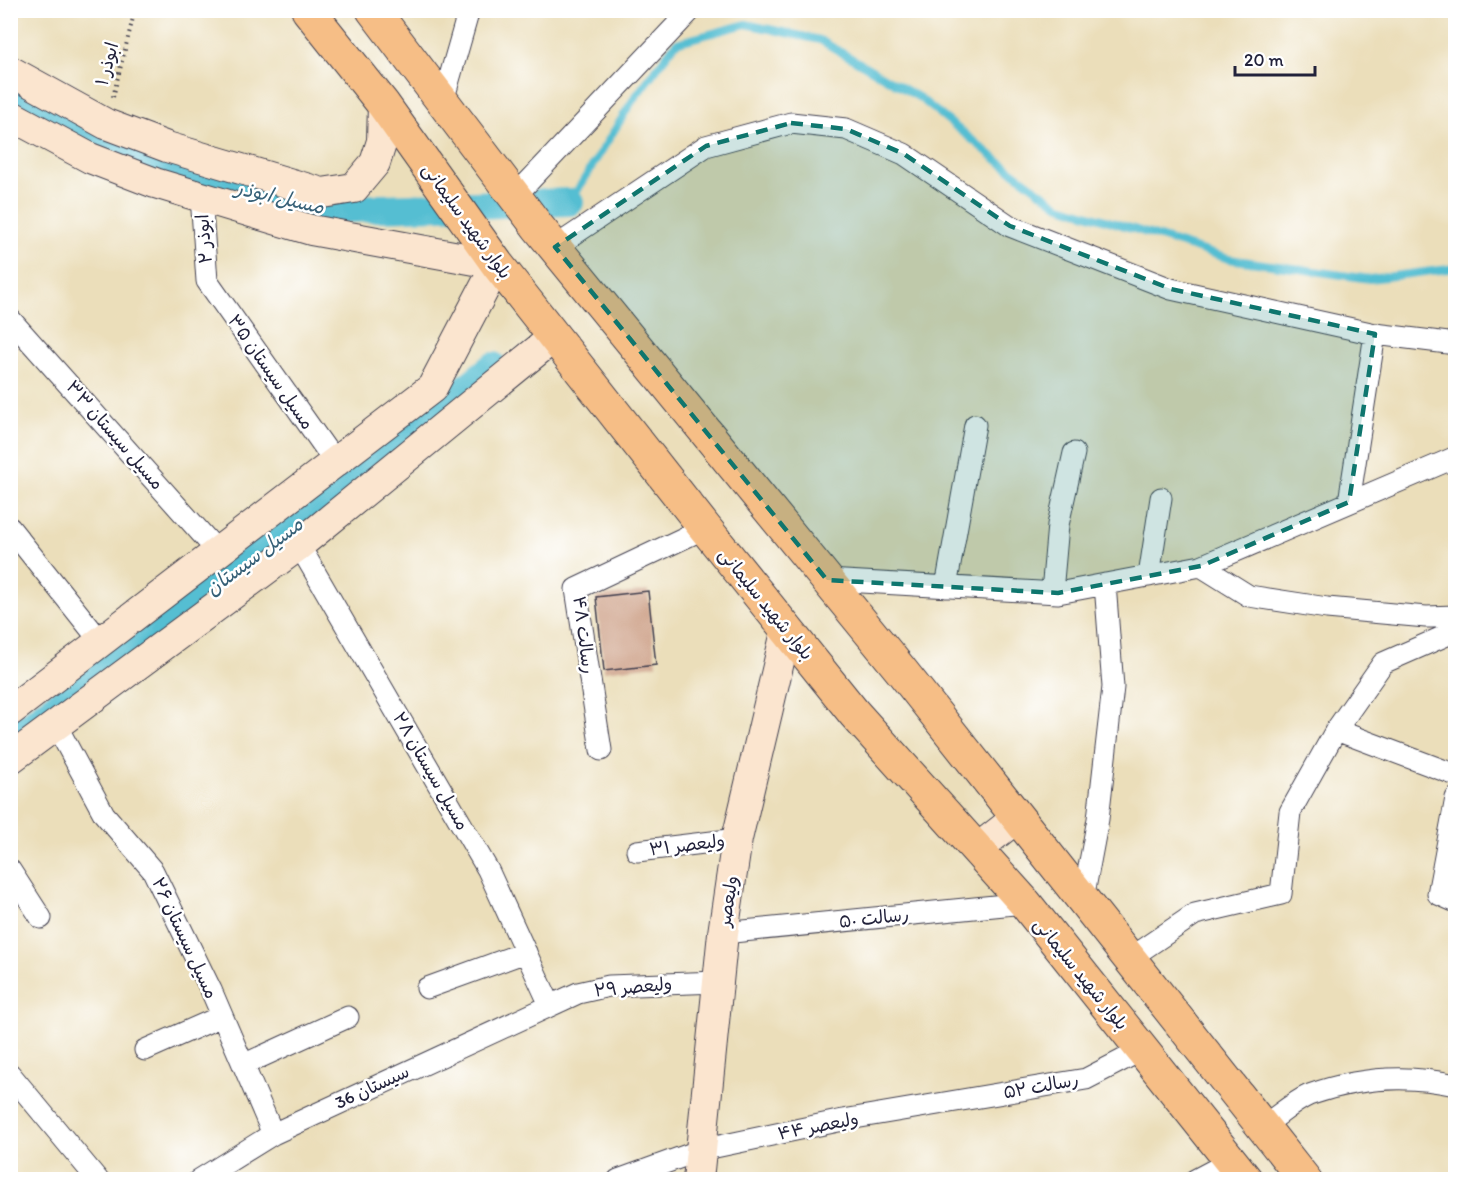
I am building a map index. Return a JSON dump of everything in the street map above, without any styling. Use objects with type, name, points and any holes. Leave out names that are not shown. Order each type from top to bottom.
[{"type":"main road","name":"بلوار شهید سلیمانی","points":[[308,10],[383,104],[497,264],[705,528],[854,713],[1025,903],[1238,1170]]},
{"type":"main road","points":[[373,10],[555,247],[827,579],[1305,1179]]},
{"type":"street","points":[[442,101],[469,10]]},
{"type":"street","points":[[515,196],[692,10]]},
{"type":"street","points":[[10,71],[106,124],[167,147],[322,193],[354,188],[375,163],[382,141],[383,104]]},
{"type":"street","points":[[10,115],[90,158],[311,230],[497,264],[432,388],[10,711]]},
{"type":"street","points":[[555,247],[706,146],[791,123],[846,129],[904,154],[1010,226],[1171,289],[1375,334],[1455,344]]},
{"type":"street","name":"ابوذر ۲","points":[[201,196],[207,281]]},
{"type":"street","name":"مسیل سیستان ۳۵","points":[[207,281],[335,462]]},
{"type":"street","name":"مسیل سیستان ۳۳","points":[[10,319],[218,552]]},
{"type":"street","points":[[1349,502],[1375,334]]},
{"type":"street","points":[[10,759],[299,545],[554,337]]},
{"type":"street","points":[[946,586],[975,425]]},
{"type":"street","points":[[1052,592],[1059,525],[1074,453]]},
{"type":"street","points":[[827,579],[1052,592],[1201,566],[1455,457]]},
{"type":"street","points":[[1149,576],[1161,498]]},
{"type":"street","points":[[271,509],[299,545]]},
{"type":"street","points":[[10,528],[101,642]]},
{"type":"street","name":"رسالت ۴۸","points":[[601,750],[576,589],[705,528]]},
{"type":"street","name":"مسیل سیستان ۲۸","points":[[299,545],[488,870],[550,1005]]},
{"type":"street","points":[[1201,566],[1249,596],[1327,608],[1426,617],[1455,616]]},
{"type":"street","points":[[1083,899],[1098,819],[1113,687],[1105,584]]},
{"type":"street","name":"ولیعصر","points":[[698,1179],[723,933],[737,839],[787,628]]},
{"type":"street","points":[[1130,958],[1195,914],[1281,894],[1290,812],[1336,730],[1383,663],[1455,631]]},
{"type":"street","name":"مسیل سیستان ۲۶","points":[[56,725],[104,814],[153,871],[222,1016],[273,1134]]},
{"type":"street","points":[[1336,730],[1455,775]]},
{"type":"street","points":[[1455,798],[1438,894],[1455,902]]},
{"type":"street","points":[[976,849],[1018,817]]},
{"type":"street","name":"ولیعصر ۳۱","points":[[637,851],[737,839]]},
{"type":"street","points":[[10,870],[41,918]]},
{"type":"street","name":"رسالت ۵۰","points":[[723,933],[1025,903]]},
{"type":"street","points":[[427,988],[526,952]]},
{"type":"street","name":"ولیعصر ۲۹","points":[[550,1005],[578,993],[609,986],[718,982]]},
{"type":"street","name":"سیستان 36","points":[[199,1179],[273,1134],[550,1005]]},
{"type":"street","points":[[145,1050],[222,1016]]},
{"type":"street","points":[[243,1065],[348,1017]]},
{"type":"street","name":"رسالت ۵۲","points":[[935,1104],[1086,1079],[1142,1050]]},
{"type":"street","points":[[10,1074],[98,1179]]},
{"type":"street","points":[[1263,1126],[1307,1096],[1368,1079],[1432,1079],[1455,1084]]},
{"type":"street","name":"ولیعصر ۴۴","points":[[618,1179],[701,1150],[935,1104]]},
{"type":"street","points":[[1195,1179],[1238,1170]]},
{"type":"path","name":"ابوذر ۱","points":[[106,124],[135,10]]},
{"type":"highlighted area","points":[[791,123],[846,129],[904,154],[1010,226],[1171,289],[1375,334],[1349,502],[1201,566],[1058,593],[827,580],[555,247],[706,146]]},
{"type":"building","points":[[648,591],[656,665],[604,671],[596,597]]},
{"type":"waterway","points":[[570,202],[633,100],[676,43],[746,24],[820,40],[920,98],[1058,205],[1229,259],[1370,279],[1456,268]]},
{"type":"waterway","name":"مسیل ابوذر","points":[[10,92],[54,117],[168,169],[318,210],[570,202]]},
{"type":"waterway","name":"مسیل سیستان","points":[[10,739],[295,526],[493,366]]}]
